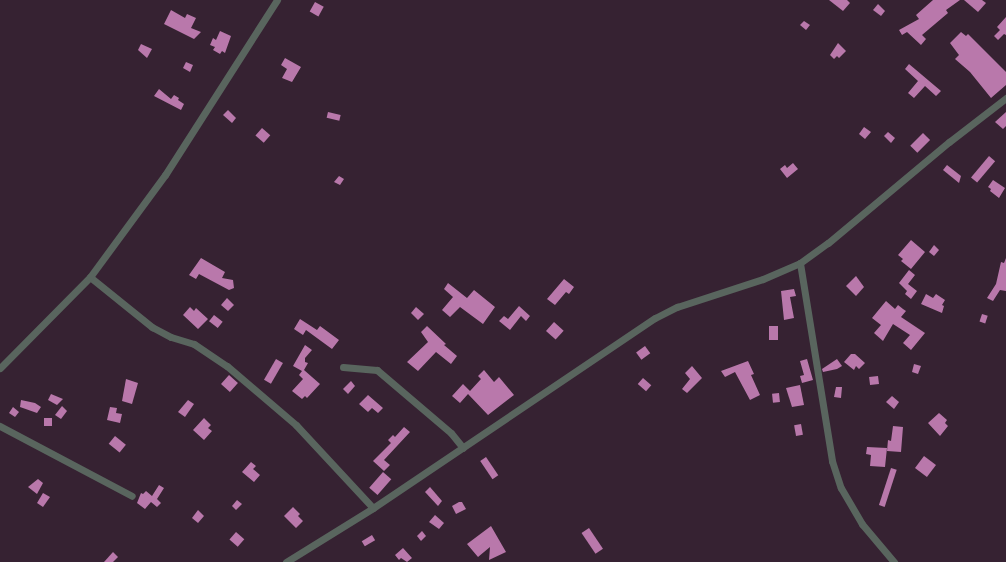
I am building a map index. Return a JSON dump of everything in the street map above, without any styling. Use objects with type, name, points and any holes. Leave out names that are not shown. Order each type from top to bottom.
[{"type":"street","points":[[0,368],[90,277],[165,175],[277,0]]},
{"type":"street","points":[[286,562],[373,508],[655,318],[677,308],[763,279],[800,263],[828,243],[949,142],[1006,98]]},
{"type":"street","points":[[800,263],[832,461],[841,488],[862,524],[894,562]]},
{"type":"street","points":[[90,277],[161,333],[200,347],[226,366],[296,425],[373,508]]},
{"type":"street","points":[[343,367],[377,370],[451,433],[463,448]]},
{"type":"street","points":[[0,426],[31,444],[73,463],[92,476],[132,496]]},
{"type":"building","points":[[829,0],[847,0],[850,3],[843,11]]},
{"type":"building","points":[[933,0],[960,0],[946,10],[948,13],[922,35],[926,39],[921,45],[907,32],[902,35],[899,30],[919,19],[916,15]]},
{"type":"building","points":[[964,0],[982,0],[986,3],[978,12]]},
{"type":"building","points":[[315,2],[324,7],[318,16],[310,12]]},
{"type":"building","points":[[878,4],[885,11],[881,16],[873,10]]},
{"type":"building","points":[[171,10],[185,18],[187,14],[196,18],[191,28],[201,32],[194,39],[164,24]]},
{"type":"building","points":[[1006,17],[1006,35],[1004,34],[998,40],[994,36],[1000,30],[997,27]]},
{"type":"building","points":[[804,21],[810,25],[806,30],[800,25]]},
{"type":"building","points":[[220,31],[231,36],[225,53],[222,51],[220,54],[213,50],[215,47],[210,45],[213,38],[216,40]]},
{"type":"building","points":[[961,32],[966,36],[968,34],[1006,72],[1006,85],[991,98],[970,72],[955,59],[959,55],[950,43]]},
{"type":"building","points":[[838,43],[846,51],[839,58],[837,56],[834,59],[830,55]]},
{"type":"building","points":[[141,44],[152,49],[147,58],[138,50]]},
{"type":"building","points":[[285,58],[301,67],[292,82],[282,78],[287,69],[281,65]]},
{"type":"building","points":[[186,62],[193,65],[190,72],[183,68]]},
{"type":"building","points":[[909,64],[941,91],[936,96],[925,86],[914,98],[908,93],[918,81],[905,69]]},
{"type":"building","points":[[159,89],[171,99],[174,95],[179,98],[178,100],[184,104],[181,110],[154,96]]},
{"type":"building","points":[[228,110],[236,118],[232,123],[223,115]]},
{"type":"building","points":[[328,112],[341,115],[339,121],[327,118]]},
{"type":"building","points":[[1006,112],[1006,126],[1003,129],[995,122]]},
{"type":"building","points":[[864,127],[871,132],[865,139],[859,134]]},
{"type":"building","points":[[262,128],[270,135],[264,143],[255,136]]},
{"type":"building","points":[[888,132],[895,138],[891,143],[884,136]]},
{"type":"building","points":[[923,133],[930,140],[917,153],[910,146]]},
{"type":"building","points":[[989,156],[995,161],[977,183],[971,177]]},
{"type":"building","points":[[793,163],[798,169],[787,178],[780,169],[785,165],[787,168]]},
{"type":"building","points":[[947,165],[961,176],[959,183],[943,170]]},
{"type":"building","points":[[339,176],[344,179],[340,185],[334,182]]},
{"type":"building","points":[[993,180],[1005,188],[999,198],[988,187]]},
{"type":"building","points":[[911,240],[925,252],[911,269],[901,261],[903,259],[898,255]]},
{"type":"building","points":[[934,245],[939,250],[934,256],[929,252]]},
{"type":"building","points":[[201,258],[225,272],[222,278],[233,280],[234,288],[229,290],[199,274],[196,279],[189,275]]},
{"type":"building","points":[[1006,258],[1006,291],[1000,290],[993,301],[987,298],[996,284],[1001,262],[1004,263]]},
{"type":"building","points":[[909,270],[915,275],[908,284],[917,291],[911,299],[905,294],[907,291],[899,283]]},
{"type":"building","points":[[856,276],[864,287],[856,296],[846,286]]},
{"type":"building","points":[[564,279],[574,287],[569,294],[566,292],[555,305],[547,299]]},
{"type":"building","points":[[448,283],[467,298],[474,290],[495,307],[483,324],[460,307],[450,317],[442,310],[453,297],[444,289]]},
{"type":"building","points":[[794,289],[796,296],[790,297],[794,318],[784,320],[781,291]]},
{"type":"building","points":[[926,294],[933,298],[936,294],[945,300],[942,305],[944,306],[942,313],[921,304]]},
{"type":"building","points":[[227,298],[234,305],[228,311],[221,305]]},
{"type":"building","points":[[886,301],[895,309],[898,305],[906,311],[901,317],[925,333],[911,350],[903,343],[910,335],[893,324],[883,341],[874,333],[881,325],[872,318]]},
{"type":"building","points":[[519,306],[530,316],[526,321],[521,316],[510,330],[499,321],[504,316],[508,319]]},
{"type":"building","points":[[190,307],[194,311],[196,308],[208,319],[198,329],[183,315]]},
{"type":"building","points":[[416,307],[424,314],[418,320],[411,313]]},
{"type":"building","points":[[982,314],[988,316],[985,323],[980,322]]},
{"type":"building","points":[[214,315],[223,322],[218,328],[209,321]]},
{"type":"building","points":[[300,319],[317,330],[320,326],[339,340],[332,349],[306,330],[303,335],[294,329]]},
{"type":"building","points":[[554,322],[564,331],[556,340],[546,331]]},
{"type":"building","points":[[427,326],[457,356],[451,364],[436,352],[418,371],[407,362],[428,342],[421,332]]},
{"type":"building","points":[[769,326],[778,326],[778,340],[769,340]]},
{"type":"building","points":[[305,345],[312,350],[305,358],[305,362],[308,363],[304,370],[320,384],[307,398],[305,396],[302,399],[292,391],[303,379],[299,375],[302,371],[293,366]]},
{"type":"building","points":[[645,346],[650,353],[641,360],[636,352]]},
{"type":"building","points":[[851,354],[855,354],[865,363],[859,369],[856,366],[854,370],[844,362]]},
{"type":"building","points":[[276,359],[283,363],[271,384],[264,380]]},
{"type":"building","points":[[807,359],[813,380],[802,383],[800,376],[804,375],[800,361]]},
{"type":"building","points":[[837,359],[842,366],[823,372],[822,369]]},
{"type":"building","points":[[748,361],[754,374],[751,375],[760,395],[750,400],[735,372],[725,377],[721,371]]},
{"type":"building","points":[[914,364],[921,366],[918,374],[912,372]]},
{"type":"building","points":[[692,366],[702,378],[687,393],[682,389],[690,379],[685,373]]},
{"type":"building","points":[[484,370],[494,382],[499,377],[514,395],[488,415],[468,394],[460,403],[452,396],[463,384],[470,391],[481,379],[478,376]]},
{"type":"building","points":[[229,375],[238,383],[230,392],[221,384]]},
{"type":"building","points":[[878,376],[879,384],[870,385],[869,377]]},
{"type":"building","points":[[643,378],[651,385],[646,391],[638,384]]},
{"type":"building","points":[[126,379],[138,383],[132,404],[122,401]]},
{"type":"building","points":[[351,381],[355,386],[348,394],[343,389]]},
{"type":"building","points":[[800,385],[804,405],[792,407],[786,388]]},
{"type":"building","points":[[836,387],[842,387],[841,398],[834,397]]},
{"type":"building","points":[[779,393],[780,402],[773,403],[772,394]]},
{"type":"building","points":[[51,394],[63,399],[57,405],[48,400]]},
{"type":"building","points":[[368,395],[383,408],[378,413],[372,408],[368,412],[359,404]]},
{"type":"building","points":[[892,396],[899,402],[894,409],[886,402]]},
{"type":"building","points":[[21,400],[35,403],[41,407],[37,413],[20,407]]},
{"type":"building","points":[[188,400],[194,404],[185,417],[178,412]]},
{"type":"building","points":[[62,406],[67,411],[61,419],[55,415]]},
{"type":"building","points":[[13,407],[19,412],[15,417],[9,413]]},
{"type":"building","points":[[110,407],[117,408],[116,413],[122,414],[120,423],[107,420]]},
{"type":"building","points":[[939,413],[947,420],[945,423],[948,426],[940,436],[928,423]]},
{"type":"building","points":[[44,418],[52,418],[52,426],[44,426]]},
{"type":"building","points":[[204,418],[211,425],[208,428],[212,431],[204,440],[193,430]]},
{"type":"building","points":[[801,424],[803,435],[796,436],[794,425]]},
{"type":"building","points":[[893,426],[903,427],[901,452],[887,451],[888,440],[891,441]]},
{"type":"building","points":[[404,427],[410,432],[384,460],[390,465],[384,471],[373,461],[391,443],[388,440],[393,435],[395,437]]},
{"type":"building","points":[[115,436],[126,445],[120,453],[109,444]]},
{"type":"building","points":[[867,447],[887,448],[885,467],[870,466],[871,455],[866,454]]},
{"type":"building","points":[[924,456],[936,465],[927,477],[915,468]]},
{"type":"building","points":[[486,457],[498,475],[492,479],[480,461]]},
{"type":"building","points":[[251,462],[256,466],[253,469],[260,475],[254,482],[242,472]]},
{"type":"building","points":[[891,468],[897,470],[885,507],[879,505]]},
{"type":"building","points":[[383,472],[391,479],[378,495],[369,488]]},
{"type":"building","points":[[38,479],[43,483],[37,494],[28,487]]},
{"type":"building","points":[[159,485],[164,488],[157,499],[161,503],[157,507],[151,502],[145,509],[137,503],[141,493],[143,494],[146,491],[152,496]]},
{"type":"building","points":[[430,487],[442,501],[438,506],[425,492]]},
{"type":"building","points":[[43,493],[50,497],[43,507],[37,503]]},
{"type":"building","points":[[237,500],[242,504],[236,510],[232,506]]},
{"type":"building","points":[[462,502],[466,509],[456,514],[452,506]]},
{"type":"building","points":[[293,507],[300,514],[298,516],[303,521],[296,528],[284,516]]},
{"type":"building","points":[[198,510],[204,516],[198,523],[192,518]]},
{"type":"building","points":[[435,515],[444,523],[439,529],[429,522]]},
{"type":"building","points":[[491,526],[506,552],[489,560],[490,547],[478,557],[467,544]]},
{"type":"building","points":[[589,528],[603,549],[596,554],[582,533]]},
{"type":"building","points":[[422,531],[426,536],[421,541],[417,536]]},
{"type":"building","points":[[236,532],[244,539],[238,547],[229,540]]},
{"type":"building","points":[[372,535],[375,540],[365,546],[362,541]]},
{"type":"building","points":[[403,548],[412,558],[407,562],[401,558],[399,560],[395,555]]},
{"type":"building","points":[[113,552],[118,557],[113,562],[104,562]]}]
